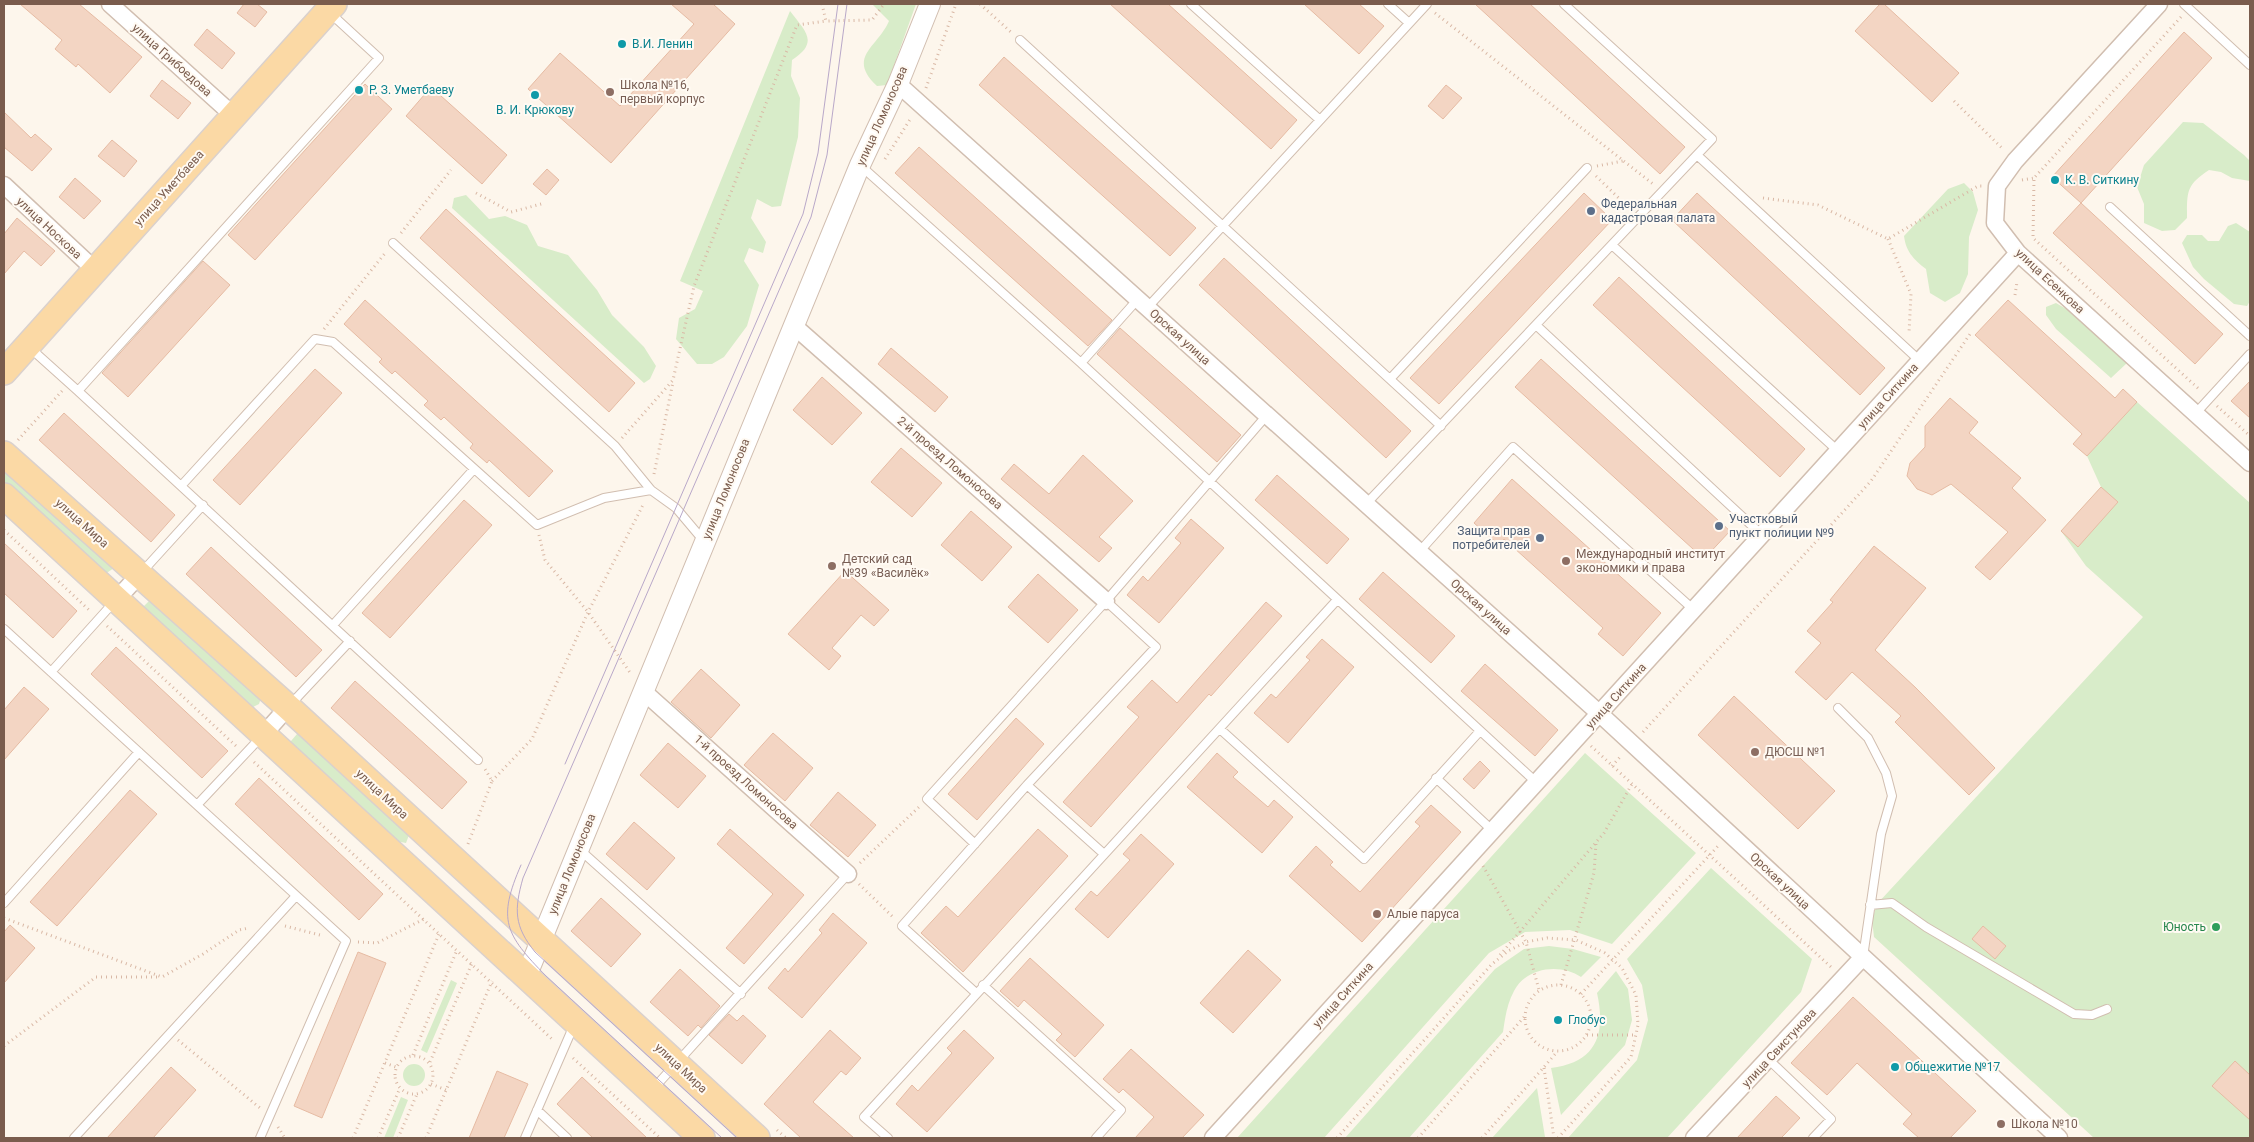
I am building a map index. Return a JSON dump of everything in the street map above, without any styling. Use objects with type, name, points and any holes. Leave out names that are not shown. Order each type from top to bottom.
[{"type":"main road","name":"улица Уметбаева","points":[[4,372],[331,7]]},
{"type":"main road","name":"улица Мира","points":[[4,454],[288,707],[757,1138]]},
{"type":"main road","points":[[4,496],[702,1138]]},
{"type":"street","name":"улица Грибоедова","points":[[110,4],[234,116]]},
{"type":"street","name":"улица Ломоносова","points":[[526,977],[860,165],[898,84],[930,4]]},
{"type":"street","points":[[1997,186],[2015,161],[2159,4]]},
{"type":"street","name":"Орская улица","points":[[898,84],[1600,714],[2059,1138]]},
{"type":"street","name":"улица Носкова","points":[[4,185],[95,270]]},
{"type":"street","name":"улица Есенкова","points":[[1997,186],[1995,222],[2018,253],[2250,462]]},
{"type":"street","name":"улица Ситкина","points":[[1214,1138],[1838,452],[1914,356],[2018,253]]},
{"type":"street","name":"2-й проезд Ломоносова","points":[[794,326],[1106,601]]},
{"type":"street","points":[[117,599],[140,574]]},
{"type":"street","name":"1-й проезд Ломоносова","points":[[643,691],[848,874]]},
{"type":"street","points":[[264,734],[288,707]]},
{"type":"street","name":"улица Свистунова","points":[[1694,1138],[1863,957]]},
{"type":"lane","points":[[1191,4],[1320,120]]},
{"type":"lane","points":[[1388,4],[1409,23]]},
{"type":"lane","points":[[1081,363],[1223,225],[1426,4]]},
{"type":"lane","points":[[1366,504],[1712,139],[1564,4]]},
{"type":"lane","points":[[2184,4],[2250,64]]},
{"type":"lane","points":[[78,391],[379,58],[331,7]]},
{"type":"lane","points":[[1020,40],[1441,426]]},
{"type":"lane","points":[[1697,155],[1914,356]]},
{"type":"lane","points":[[860,165],[1081,363],[1537,783]]},
{"type":"lane","points":[[1390,379],[1587,168]]},
{"type":"lane","points":[[2110,207],[2250,336]]},
{"type":"lane","points":[[393,243],[615,446],[651,490],[676,508],[705,541]]},
{"type":"lane","points":[[1612,245],[1838,452]]},
{"type":"lane","points":[[1536,325],[1762,535]]},
{"type":"lane","points":[[181,486],[315,339],[333,342],[537,525],[604,498],[651,490]]},
{"type":"lane","points":[[28,346],[478,760]]},
{"type":"lane","points":[[2196,413],[2250,354]]},
{"type":"lane","points":[[975,844],[927,799],[1106,601],[1267,415]]},
{"type":"lane","points":[[1419,552],[1513,447],[1694,610]]},
{"type":"lane","points":[[333,625],[474,469]]},
{"type":"lane","points":[[140,574],[203,505]]},
{"type":"lane","points":[[51,672],[117,599]]},
{"type":"lane","points":[[888,1138],[864,1117],[1337,600]]},
{"type":"lane","points":[[976,993],[902,926],[1027,785],[1156,647],[1106,601]]},
{"type":"lane","points":[[4,629],[346,941],[260,1138]]},
{"type":"lane","points":[[288,707],[350,641]]},
{"type":"lane","points":[[1838,708],[1868,738],[1886,773],[1892,796],[1881,834],[1863,957]]},
{"type":"lane","points":[[1220,729],[1364,859],[1480,731]]},
{"type":"lane","points":[[197,806],[264,734]]},
{"type":"lane","points":[[4,903],[139,752]]},
{"type":"lane","points":[[1436,778],[1493,831]]},
{"type":"lane","points":[[1027,785],[1104,854]]},
{"type":"lane","points":[[578,848],[741,994]]},
{"type":"lane","points":[[651,1092],[848,874]]},
{"type":"lane","points":[[74,1138],[296,896]]},
{"type":"lane","points":[[1870,905],[1892,903],[1926,927],[2074,1014],[2092,1015],[2108,1009]]},
{"type":"lane","points":[[983,985],[1122,1110],[1096,1138]]},
{"type":"lane","points":[[525,1138],[575,1022]]},
{"type":"lane","points":[[1768,1059],[1831,1119],[1813,1138]]},
{"type":"lane","points":[[537,1110],[567,1138]]},
{"type":"path","points":[[822,4],[826,21]]},
{"type":"path","points":[[466,849],[492,780],[532,739],[588,612],[651,490],[694,286],[797,25],[826,21],[872,20],[884,4]]},
{"type":"path","points":[[980,4],[1020,40]]},
{"type":"path","points":[[1426,4],[1663,192]]},
{"type":"path","points":[[1888,239],[1978,186],[1997,186],[2034,178],[1954,101]]},
{"type":"path","points":[[1587,168],[1623,161]]},
{"type":"path","points":[[1587,168],[1639,217]]},
{"type":"path","points":[[315,339],[451,170]]},
{"type":"path","points":[[476,193],[511,212],[545,203]]},
{"type":"path","points":[[1740,195],[1818,205],[1888,239],[1911,294],[1914,356]]},
{"type":"path","points":[[2010,289],[2017,282],[2051,283],[2066,268]]},
{"type":"path","points":[[2015,295],[2017,282]]},
{"type":"path","points":[[1612,766],[1871,481],[1971,332]]},
{"type":"path","points":[[615,446],[673,380]]},
{"type":"path","points":[[4,454],[69,383]]},
{"type":"path","points":[[537,525],[545,560],[588,612],[643,691]]},
{"type":"path","points":[[4,530],[660,1138]]},
{"type":"path","points":[[1580,736],[1843,978]]},
{"type":"path","points":[[478,760],[492,780]]},
{"type":"path","points":[[1337,1138],[1520,933],[1596,843],[1604,833],[1632,784]]},
{"type":"path","points":[[902,926],[848,874],[927,799]]},
{"type":"path","points":[[1581,994],[1729,834]]},
{"type":"path","points":[[1561,985],[1576,940],[1594,873],[1596,843]]},
{"type":"path","points":[[1475,851],[1526,942],[1539,990]]},
{"type":"path","points":[[4,918],[162,977]]},
{"type":"path","points":[[4,1046],[96,977],[162,977],[203,954],[239,930],[271,923],[346,941],[377,943],[424,919]]},
{"type":"path","points":[[353,1138],[440,934]]},
{"type":"path","points":[[1491,965],[1508,951],[1526,942],[1547,938],[1576,940],[1605,953],[1622,968],[1636,996],[1638,1025],[1631,1057],[1558,1138]]},
{"type":"path","points":[[413,1055],[457,950]]},
{"type":"path","points":[[430,1063],[472,963]]},
{"type":"path","points":[[426,1138],[492,981]]},
{"type":"path","points":[[1418,1138],[1524,1017],[1530,998],[1539,990],[1549,986],[1561,985],[1572,988],[1581,994],[1588,1004],[1591,1015],[1586,1036],[1580,1044],[1558,1052],[1540,1047],[1532,1040],[1526,1031],[1524,1017]]},
{"type":"path","points":[[170,1034],[270,1116],[285,1138]]},
{"type":"path","points":[[1586,1036],[1636,1035]]},
{"type":"path","points":[[1482,1138],[1558,1052]]},
{"type":"path","points":[[413,1055],[424,1058],[430,1063],[434,1074],[431,1084],[424,1091],[417,1094],[405,1092],[400,1088],[395,1076],[396,1067],[402,1060],[413,1055]]},
{"type":"path","points":[[385,1062],[396,1067]]},
{"type":"path","points":[[1544,1068],[1554,1138]]},
{"type":"path","points":[[431,1084],[446,1090]]},
{"type":"path","points":[[378,1138],[400,1088]]},
{"type":"path","points":[[398,1138],[417,1094]]},
{"type":"green space","points":[[872,4],[916,4],[887,85],[877,86],[868,76],[864,67],[867,52],[889,21]]},
{"type":"green space","points":[[790,11],[805,31],[808,42],[801,54],[792,60],[791,76],[800,98],[798,137],[781,206],[772,207],[757,199],[751,218],[766,242],[763,253],[749,248],[744,261],[759,285],[747,326],[724,357],[712,364],[697,364],[676,339],[679,318],[695,309],[703,291],[680,281]]},
{"type":"green space","points":[[2183,122],[2203,123],[2244,155],[2250,161],[2250,181],[2232,178],[2221,172],[2209,170],[2196,180],[2189,190],[2187,218],[2175,230],[2162,231],[2144,223],[2144,204],[2137,187],[2144,165]]},
{"type":"green space","points":[[1964,183],[1973,192],[1978,210],[1969,237],[1968,274],[1960,293],[1945,302],[1930,293],[1926,269],[1911,255],[1904,236],[1948,189]]},
{"type":"green space","points":[[466,195],[489,219],[505,216],[527,225],[538,246],[568,255],[597,290],[612,315],[644,347],[656,366],[650,379],[644,383],[452,208],[454,198]]},
{"type":"green space","points":[[2236,223],[2250,232],[2250,301],[2247,306],[2234,304],[2204,279],[2193,267],[2182,243],[2187,235],[2202,235],[2208,241],[2219,241],[2228,226]]},
{"type":"green space","points":[[2056,303],[2068,310],[2127,363],[2111,378],[2056,329],[2046,315],[2046,307]]},
{"type":"green space","points":[[2137,402],[2250,503],[2250,1138],[2094,1138],[1874,937],[1872,920],[1877,904],[2143,617],[2086,566],[2061,531],[2101,487],[2087,456]]},
{"type":"green space","points":[[4,466],[114,568],[105,574],[4,485]]},
{"type":"green space","points":[[150,600],[261,698],[259,704],[253,707],[249,706],[145,612],[143,607]]},
{"type":"green space","points":[[297,734],[301,735],[406,830],[409,835],[406,843],[396,841],[291,745],[291,741]]},
{"type":"green space","points":[[1585,753],[1696,853],[1612,944],[1570,930],[1525,932],[1489,953],[1324,1138],[1237,1138]]},
{"type":"green space","points":[[1711,868],[1812,959],[1801,992],[1667,1138],[1568,1138],[1637,1060],[1648,1020],[1642,985],[1627,959]]},
{"type":"green space","points":[[1549,946],[1573,949],[1601,957],[1581,977],[1564,970],[1554,969],[1535,972],[1520,983],[1510,1001],[1503,1032],[1409,1138],[1345,1138],[1495,969],[1524,949]]},
{"type":"green space","points":[[1616,971],[1628,989],[1632,1020],[1625,1045],[1561,1115],[1551,1068],[1567,1065],[1579,1060],[1595,1044],[1599,1033],[1600,1021],[1597,993]]},
{"type":"green space","points":[[451,980],[457,983],[427,1053],[421,1050]]},
{"type":"green space","points":[[414,1064],[422,1067],[425,1075],[422,1083],[414,1086],[406,1083],[403,1075],[406,1067]]},
{"type":"green space","points":[[1537,1088],[1545,1137],[1492,1138]]},
{"type":"green space","points":[[401,1097],[408,1100],[393,1138],[384,1138]]},
{"type":"building","points":[[20,4],[79,4],[142,57],[110,93],[78,64],[76,67],[55,49],[62,40]]},
{"type":"building","points":[[244,4],[257,4],[267,12],[255,27],[237,13]]},
{"type":"building","points":[[671,4],[713,4],[735,24],[611,163],[528,89],[560,53],[620,106],[694,24]]},
{"type":"building","points":[[1110,4],[1168,4],[1297,120],[1271,149]]},
{"type":"building","points":[[1304,4],[1359,4],[1384,26],[1359,54]]},
{"type":"building","points":[[1475,4],[1530,4],[1685,147],[1660,174]]},
{"type":"building","points":[[1880,4],[1884,4],[1959,73],[1932,102],[1855,31]]},
{"type":"building","points":[[207,29],[235,53],[222,69],[194,45]]},
{"type":"building","points":[[2184,32],[2212,58],[2081,203],[2052,177]]},
{"type":"building","points":[[1004,57],[1196,228],[1170,256],[979,85]]},
{"type":"building","points":[[162,80],[191,103],[178,119],[150,96]]},
{"type":"building","points":[[365,84],[392,109],[255,260],[228,235]]},
{"type":"building","points":[[1446,85],[1462,98],[1443,119],[1428,106]]},
{"type":"building","points":[[431,87],[507,155],[482,184],[406,116]]},
{"type":"building","points":[[4,112],[31,138],[35,134],[52,149],[32,171],[4,147]]},
{"type":"building","points":[[112,140],[137,161],[124,177],[98,156]]},
{"type":"building","points":[[919,147],[1112,320],[1088,346],[895,173]]},
{"type":"building","points":[[547,169],[559,180],[546,195],[533,184]]},
{"type":"building","points":[[75,178],[101,201],[84,219],[59,197]]},
{"type":"building","points":[[1584,193],[1612,220],[1439,404],[1410,378]]},
{"type":"building","points":[[1697,193],[1885,368],[1860,395],[1672,220]]},
{"type":"building","points":[[2081,203],[2223,334],[2195,364],[2053,233]]},
{"type":"building","points":[[446,209],[635,383],[609,412],[420,238]]},
{"type":"building","points":[[17,218],[55,251],[41,266],[24,251],[4,274],[4,234]]},
{"type":"building","points":[[1224,258],[1411,431],[1386,458],[1199,285]]},
{"type":"building","points":[[203,261],[230,285],[128,397],[102,373]]},
{"type":"building","points":[[1619,277],[1805,449],[1780,477],[1593,305]]},
{"type":"building","points":[[365,300],[553,471],[529,497],[489,460],[487,463],[470,448],[473,444],[444,417],[441,420],[424,405],[428,401],[395,371],[392,374],[379,362],[382,359],[344,324]]},
{"type":"building","points":[[2008,300],[2115,398],[2123,389],[2137,402],[2087,456],[2073,444],[2082,434],[1975,335]]},
{"type":"building","points":[[1120,328],[1241,435],[1217,462],[1097,354]]},
{"type":"building","points":[[891,348],[948,397],[935,412],[878,364]]},
{"type":"building","points":[[1541,359],[1730,531],[1704,559],[1515,387]]},
{"type":"building","points":[[315,369],[342,393],[240,505],[213,480]]},
{"type":"building","points":[[822,377],[862,413],[832,445],[793,410]]},
{"type":"building","points":[[2250,381],[2250,418],[2231,401]]},
{"type":"building","points":[[1950,398],[1978,422],[1969,433],[2021,478],[2012,488],[2046,520],[1990,580],[1975,567],[2008,532],[1951,484],[1932,495],[1917,489],[1907,476],[1910,463],[1925,447],[1925,426]]},
{"type":"building","points":[[64,413],[175,515],[151,542],[39,440]]},
{"type":"building","points":[[901,448],[942,483],[912,517],[871,482]]},
{"type":"building","points":[[1083,455],[1133,501],[1099,537],[1112,548],[1099,562],[1001,479],[1014,464],[1049,494]]},
{"type":"building","points":[[1277,475],[1349,539],[1327,564],[1255,500]]},
{"type":"building","name":"Международный институт экономики и права","points":[[1512,479],[1661,613],[1623,656],[1598,634],[1603,628],[1504,539],[1499,545],[1474,523]]},
{"type":"building","points":[[2101,487],[2118,502],[2078,547],[2061,531]]},
{"type":"building","points":[[464,500],[492,525],[390,638],[362,613]]},
{"type":"building","points":[[971,511],[1012,547],[982,581],[941,545]]},
{"type":"building","points":[[1191,519],[1224,548],[1159,623],[1127,595],[1143,576],[1148,581],[1181,543],[1175,538]]},
{"type":"building","points":[[4,543],[77,611],[53,638],[4,593]]},
{"type":"building","points":[[1874,546],[1926,588],[1875,650],[1916,688],[1995,768],[1969,795],[1895,722],[1901,716],[1852,672],[1826,700],[1795,672],[1821,643],[1807,631],[1833,602],[1830,600]]},
{"type":"building","points":[[211,547],[322,650],[296,677],[186,574]]},
{"type":"building","points":[[845,571],[889,610],[874,626],[861,615],[832,648],[841,656],[829,670],[788,634]]},
{"type":"building","points":[[1383,572],[1455,636],[1431,663],[1359,599]]},
{"type":"building","points":[[1038,574],[1078,610],[1048,643],[1008,607]]},
{"type":"building","points":[[1266,602],[1282,616],[1211,696],[1209,694],[1091,827],[1063,802],[1139,717],[1127,707],[1152,680],[1177,703]]},
{"type":"building","points":[[1322,639],[1354,667],[1288,743],[1254,713],[1271,694],[1276,698],[1310,660],[1306,657]]},
{"type":"building","points":[[116,647],[228,751],[202,778],[91,674]]},
{"type":"building","points":[[1485,664],[1558,730],[1535,756],[1461,691]]},
{"type":"building","points":[[701,669],[740,705],[711,738],[671,702]]},
{"type":"building","points":[[355,681],[467,782],[442,809],[331,708]]},
{"type":"building","points":[[24,687],[49,709],[4,760],[4,710]]},
{"type":"building","name":"ДЮСШ №1","points":[[1734,696],[1835,791],[1798,829],[1698,735]]},
{"type":"building","points":[[1016,718],[1044,744],[977,820],[948,794]]},
{"type":"building","points":[[773,733],[813,768],[785,801],[744,765]]},
{"type":"building","points":[[668,743],[706,776],[678,808],[640,775]]},
{"type":"building","points":[[1217,753],[1238,772],[1233,777],[1268,807],[1274,800],[1293,817],[1262,853],[1187,787]]},
{"type":"building","points":[[1480,761],[1490,771],[1474,789],[1463,779]]},
{"type":"building","points":[[259,778],[383,894],[359,920],[235,804]]},
{"type":"building","points":[[130,790],[157,814],[57,926],[30,902]]},
{"type":"building","points":[[838,792],[876,825],[848,857],[810,825]]},
{"type":"building","points":[[1431,805],[1461,832],[1362,942],[1289,876],[1316,846],[1333,862],[1330,865],[1360,892],[1420,826],[1415,822]]},
{"type":"building","points":[[634,822],[675,858],[647,890],[606,854]]},
{"type":"building","points":[[730,829],[804,895],[744,964],[726,948],[773,894],[717,844]]},
{"type":"building","points":[[1038,829],[1068,856],[963,972],[921,933],[946,906],[958,917]]},
{"type":"building","points":[[1141,834],[1174,864],[1108,938],[1075,909],[1091,891],[1097,896],[1130,860],[1123,854]]},
{"type":"building","points":[[601,898],[641,934],[611,967],[571,931]]},
{"type":"building","points":[[833,913],[867,943],[802,1018],[768,988],[785,968],[788,972],[822,933],[819,930]]},
{"type":"building","points":[[10,925],[35,948],[4,983],[4,932]]},
{"type":"building","points":[[1983,926],[2006,946],[1995,959],[1972,939]]},
{"type":"building","points":[[1248,950],[1281,980],[1233,1033],[1200,1003]]},
{"type":"building","points":[[358,952],[386,963],[322,1118],[294,1106]]},
{"type":"building","points":[[1030,958],[1104,1025],[1075,1057],[1056,1040],[1062,1034],[1024,1000],[1018,1007],[1000,991]]},
{"type":"building","points":[[680,969],[720,1006],[701,1028],[698,1025],[688,1036],[650,1002]]},
{"type":"building","name":"Общежитие №17","points":[[1853,997],[1976,1111],[1950,1138],[1919,1138],[1903,1124],[1912,1114],[1857,1063],[1827,1095],[1791,1063]]},
{"type":"building","points":[[729,1014],[737,1021],[743,1015],[766,1036],[742,1064],[709,1035]]},
{"type":"building","points":[[830,1030],[861,1058],[846,1075],[841,1071],[813,1102],[854,1138],[801,1138],[764,1104]]},
{"type":"building","points":[[964,1030],[994,1058],[927,1132],[896,1104],[912,1085],[918,1091],[952,1053],[947,1048]]},
{"type":"building","points":[[1131,1049],[1204,1115],[1182,1138],[1135,1138],[1154,1117],[1123,1089],[1119,1093],[1103,1079]]},
{"type":"building","points":[[2235,1061],[2250,1075],[2250,1120],[2212,1086]]},
{"type":"building","points":[[171,1067],[196,1090],[153,1138],[107,1138]]},
{"type":"building","points":[[497,1071],[528,1084],[504,1138],[469,1138]]},
{"type":"building","points":[[582,1077],[647,1138],[593,1138],[557,1104]]},
{"type":"building","points":[[1776,1096],[1800,1118],[1781,1138],[1737,1138]]},
{"type":"tram line","points":[[565,764],[803,214],[818,153],[838,4]]},
{"type":"tram line","points":[[737,1138],[535,952],[523,934],[517,909],[523,878],[811,217],[827,155],[847,4]]},
{"type":"tram line","points":[[521,865],[509,900],[508,913],[509,925],[521,949],[546,976],[722,1138]]},
{"type":"place","name":"В.И. Ленин","points":[[622,44]]},
{"type":"place","name":"Р. З. Уметбаеву","points":[[359,90]]},
{"type":"place","name":"Школа №16, первый корпус","points":[[610,92]]},
{"type":"place","name":"В. И. Крюкову","points":[[535,95]]},
{"type":"place","name":"К. В. Ситкину","points":[[2055,180]]},
{"type":"place","name":"Федеральная кадастровая палата","points":[[1591,211]]},
{"type":"place","name":"Участковый пункт полиции №9","points":[[1719,526]]},
{"type":"place","name":"Защита прав потребителей","points":[[1540,538]]},
{"type":"place","name":"Международный институт экономики и права","points":[[1566,561]]},
{"type":"place","name":"Детский сад №39 «Василёк»","points":[[832,566]]},
{"type":"place","name":"ДЮСШ №1","points":[[1755,752]]},
{"type":"place","name":"Алые паруса","points":[[1377,914]]},
{"type":"place","name":"Юность","points":[[2216,927]]},
{"type":"place","name":"Глобус","points":[[1558,1020]]},
{"type":"place","name":"Общежитие №17","points":[[1895,1067]]},
{"type":"place","name":"Школа №10","points":[[2001,1124]]}]
